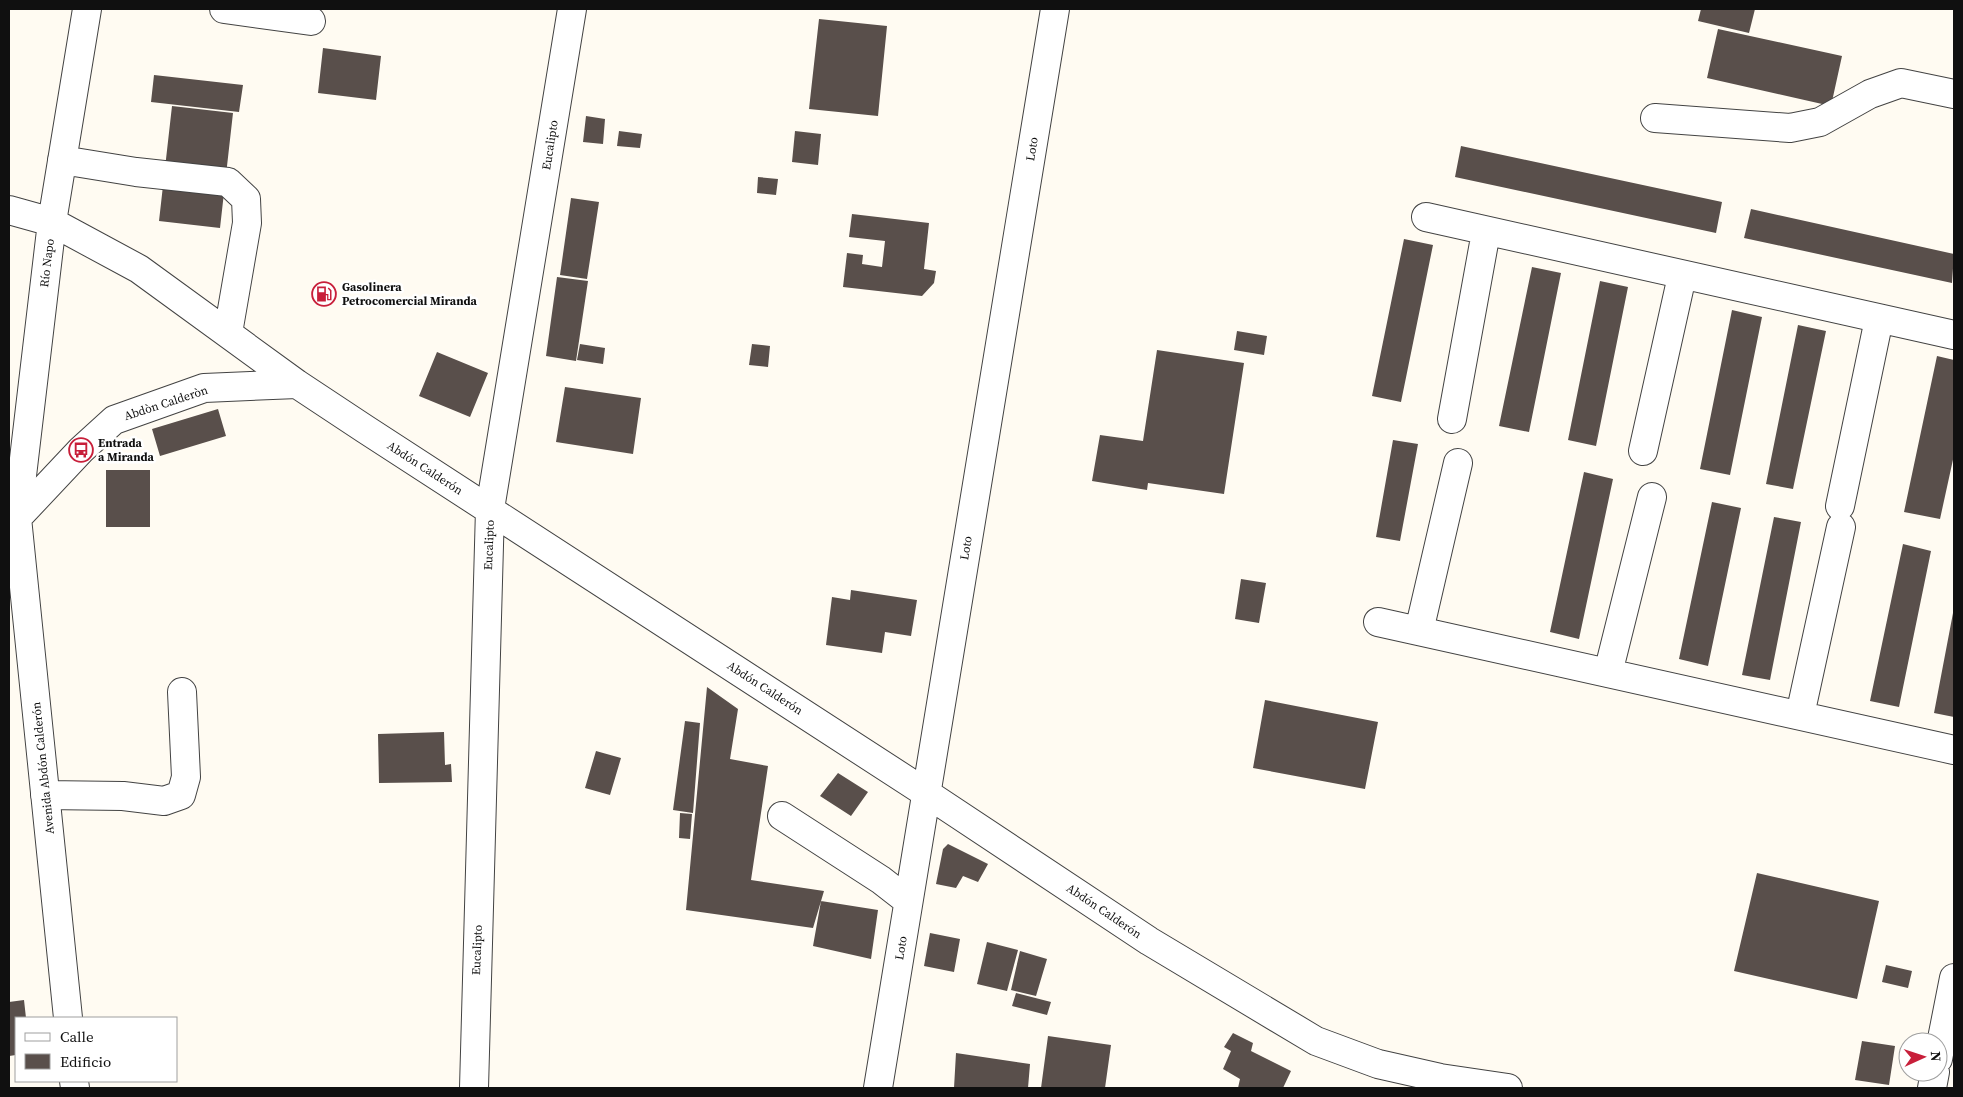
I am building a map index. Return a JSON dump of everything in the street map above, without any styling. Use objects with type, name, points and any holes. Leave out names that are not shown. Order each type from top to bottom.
[{"type":"street","name":"Río Napo","points":[[13,519],[52,222],[87,9]]},
{"type":"street","points":[[224,9],[311,21]]},
{"type":"street","name":"Eucalipto","points":[[474,1088],[490,509],[572,9]]},
{"type":"street","name":"Loto","points":[[878,1088],[1055,9]]},
{"type":"street","points":[[1655,118],[1790,128],[1820,122],[1870,94],[1901,83],[1954,94]]},
{"type":"street","points":[[62,160],[136,172],[228,182],[246,200],[247,223],[228,333]]},
{"type":"street","name":"Abdón Calderón","points":[[9,210],[52,222],[139,269],[297,384],[926,793],[1149,941],[1316,1041],[1378,1064],[1495,1087]]},
{"type":"street","points":[[1426,218],[1954,336]]},
{"type":"street","points":[[1452,419],[1486,232]]},
{"type":"street","points":[[1643,451],[1682,276]]},
{"type":"street","points":[[1800,715],[1878,319]]},
{"type":"street","name":"Abdòn Calderòn","points":[[13,519],[81,450],[114,420],[204,388],[297,384]]},
{"type":"street","points":[[1419,631],[1458,463]]},
{"type":"street","points":[[1608,673],[1652,497]]},
{"type":"street","name":"Avenida Abdón Calderón","points":[[13,519],[68,1017]]},
{"type":"street","points":[[1378,622],[1954,750]]},
{"type":"street","points":[[45,796],[122,796],[164,800],[181,795],[186,777],[182,692]]},
{"type":"street","points":[[782,816],[882,880],[908,901]]},
{"type":"street","points":[[1943,1032],[1954,978]]},
{"type":"building","points":[[1701,9],[1755,9],[1749,33],[1698,21]]},
{"type":"building","points":[[819,19],[887,26],[878,116],[809,109]]},
{"type":"building","points":[[1718,29],[1842,56],[1831,106],[1707,78]]},
{"type":"building","points":[[323,48],[381,56],[376,100],[318,93]]},
{"type":"building","points":[[154,75],[243,85],[239,112],[151,102]]},
{"type":"building","points":[[172,106],[233,113],[220,228],[159,221]]},
{"type":"building","points":[[586,116],[605,119],[603,144],[583,142]]},
{"type":"building","points":[[619,131],[642,134],[640,148],[617,146]]},
{"type":"building","points":[[795,131],[821,134],[818,165],[792,162]]},
{"type":"building","points":[[1461,146],[1722,202],[1716,233],[1455,177]]},
{"type":"building","points":[[758,177],[778,179],[776,195],[757,193]]},
{"type":"building","points":[[571,198],[599,202],[587,279],[560,275]]},
{"type":"building","points":[[1751,209],[1954,254],[1952,283],[1744,238]]},
{"type":"building","points":[[852,214],[929,223],[924,269],[936,271],[934,283],[922,296],[843,287],[847,253],[863,255],[862,264],[882,267],[885,241],[849,237]]},
{"type":"building","points":[[1404,239],[1433,245],[1401,402],[1372,396]]},
{"type":"building","points":[[1532,267],[1561,273],[1529,432],[1499,426]]},
{"type":"building","points":[[557,277],[588,281],[576,361],[546,356]]},
{"type":"building","points":[[1600,281],[1628,287],[1596,446],[1568,440]]},
{"type":"building","points":[[1732,310],[1762,317],[1730,475],[1700,469]]},
{"type":"building","points":[[1798,325],[1826,331],[1793,489],[1766,484]]},
{"type":"building","points":[[1237,331],[1267,336],[1264,355],[1234,350]]},
{"type":"building","points":[[580,344],[605,348],[603,364],[577,360]]},
{"type":"building","points":[[752,344],[770,346],[768,367],[749,365]]},
{"type":"building","points":[[1157,350],[1244,363],[1224,494],[1148,483],[1147,490],[1092,481],[1100,435],[1143,441]]},
{"type":"building","points":[[437,352],[488,373],[470,417],[419,396]]},
{"type":"building","points":[[1937,356],[1954,360],[1954,455],[1940,519],[1904,512]]},
{"type":"building","points":[[565,387],[641,398],[633,454],[556,442]]},
{"type":"building","points":[[218,409],[226,436],[160,456],[152,429]]},
{"type":"building","points":[[1393,440],[1418,444],[1400,541],[1376,537]]},
{"type":"building","points":[[106,470],[150,470],[150,527],[106,527]]},
{"type":"building","points":[[1584,472],[1613,479],[1579,639],[1550,632]]},
{"type":"building","points":[[1712,502],[1741,508],[1708,666],[1679,659]]},
{"type":"building","points":[[1774,517],[1801,522],[1770,680],[1742,675]]},
{"type":"building","points":[[1903,544],[1931,551],[1899,707],[1870,701]]},
{"type":"building","points":[[1241,579],[1266,583],[1259,623],[1235,619]]},
{"type":"building","points":[[851,590],[917,600],[911,636],[885,632],[882,653],[826,645],[832,597],[850,600]]},
{"type":"building","points":[[1954,613],[1954,717],[1934,713]]},
{"type":"building","points":[[707,687],[738,709],[730,759],[768,766],[751,880],[824,891],[813,928],[686,910]]},
{"type":"building","points":[[1265,700],[1378,722],[1365,789],[1253,768]]},
{"type":"building","points":[[685,721],[700,723],[693,813],[673,810]]},
{"type":"building","points":[[444,732],[445,765],[451,764],[452,782],[379,783],[378,734]]},
{"type":"building","points":[[596,751],[621,758],[610,795],[585,788]]},
{"type":"building","points":[[838,773],[868,792],[851,816],[820,796]]},
{"type":"building","points":[[680,813],[692,814],[690,839],[679,838]]},
{"type":"building","points":[[948,844],[988,864],[978,882],[963,876],[956,888],[936,884],[943,849]]},
{"type":"building","points":[[1757,873],[1879,901],[1857,999],[1734,971]]},
{"type":"building","points":[[821,901],[878,910],[871,959],[813,946]]},
{"type":"building","points":[[930,933],[960,939],[954,972],[924,966]]},
{"type":"building","points":[[987,942],[1018,950],[1007,991],[977,984]]},
{"type":"building","points":[[1020,951],[1047,959],[1036,996],[1011,990]]},
{"type":"building","points":[[1886,965],[1912,971],[1908,988],[1882,982]]},
{"type":"building","points":[[1016,993],[1051,1002],[1047,1015],[1012,1006]]},
{"type":"building","points":[[24,1000],[26,1017],[15,1017],[15,1055],[9,1056],[9,1002]]},
{"type":"building","points":[[1233,1033],[1253,1043],[1251,1051],[1291,1071],[1283,1088],[1238,1088],[1240,1079],[1223,1069],[1231,1051],[1224,1047]]},
{"type":"building","points":[[1048,1036],[1111,1045],[1105,1088],[1041,1088]]},
{"type":"building","points":[[1862,1041],[1895,1046],[1889,1085],[1855,1080]]},
{"type":"building","points":[[956,1053],[1030,1064],[1028,1088],[954,1088]]},
{"type":"place","name":"Gasolinera Petrocomercial Miranda","points":[[324,294]]},
{"type":"place","name":"Entrada a Miranda","points":[[81,450]]}]
